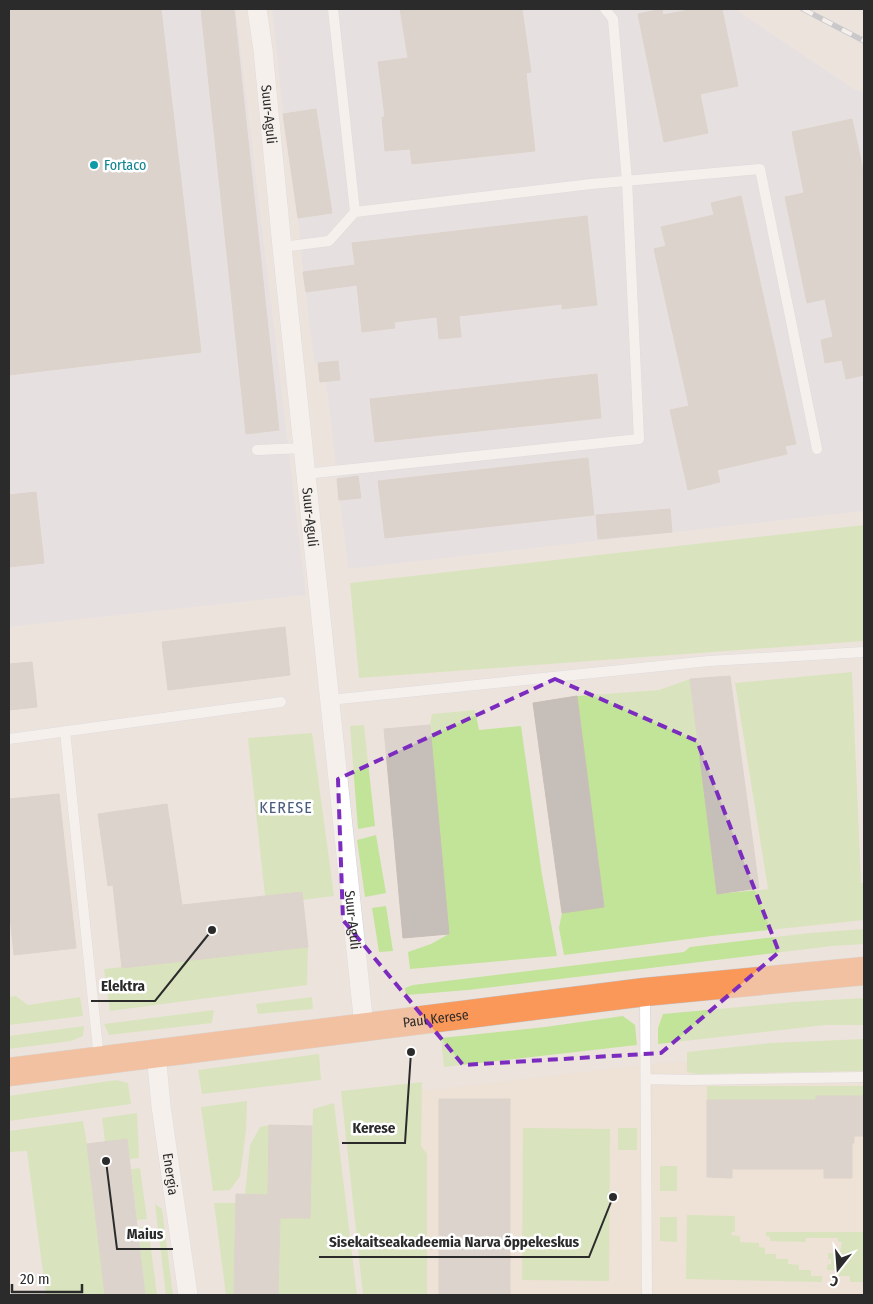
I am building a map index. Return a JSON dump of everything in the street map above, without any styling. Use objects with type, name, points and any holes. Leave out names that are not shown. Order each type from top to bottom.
[{"type":"highway","name":"Paul Kerese","points":[[9,1072],[645,992],[864,971]]},
{"type":"street","name":"Suur-Aguli","points":[[257,9],[263,50],[305,474],[364,1026]]},
{"type":"street","name":"Energia","points":[[156,1053],[161,1106],[188,1295]]},
{"type":"lane","points":[[333,9],[355,212]]},
{"type":"lane","points":[[305,474],[639,439],[627,181],[613,19],[605,9]]},
{"type":"lane","points":[[282,247],[329,240],[355,212],[627,181],[760,169],[817,449]]},
{"type":"lane","points":[[257,450],[303,448]]},
{"type":"lane","points":[[853,653],[864,645]]},
{"type":"lane","points":[[329,700],[709,661],[864,652]]},
{"type":"lane","points":[[9,738],[281,702]]},
{"type":"lane","points":[[65,731],[99,1060]]},
{"type":"lane","points":[[645,992],[647,1295]]},
{"type":"lane","points":[[647,1079],[864,1077]]},
{"type":"highlighted area","points":[[555,679],[697,741],[779,952],[661,1053],[463,1065],[343,920],[338,779]]},
{"type":"shaded area","points":[[9,9],[236,9],[306,595],[9,627]]},
{"type":"shaded area","points":[[272,9],[735,9],[854,89],[864,92],[864,511],[348,569],[325,373],[314,361],[298,218],[283,114]]},
{"type":"shaded area","points":[[864,1055],[864,1295],[371,1295],[353,1099],[662,1063]]},
{"type":"green space","points":[[864,525],[864,641],[359,678],[350,583]]},
{"type":"green space","points":[[852,672],[861,883],[864,883],[864,920],[712,936],[564,955],[559,928],[562,913],[604,906],[577,696],[659,690],[690,679],[717,894],[768,889],[735,683]]},
{"type":"green space","points":[[475,710],[479,730],[521,726],[542,875],[557,956],[410,969],[408,952],[431,944],[449,934],[430,725],[432,714]]},
{"type":"green space","points":[[364,725],[375,826],[358,829],[350,726]]},
{"type":"green space","points":[[312,733],[334,896],[303,900],[265,896],[248,738]]},
{"type":"green space","points":[[376,835],[386,893],[365,897],[357,840]]},
{"type":"green space","points":[[386,906],[393,951],[379,952],[372,908]]},
{"type":"green space","points":[[864,929],[864,944],[832,946],[468,990],[406,995],[405,988],[413,985],[684,952],[690,947],[810,933]]},
{"type":"green space","points":[[308,947],[307,985],[110,1011],[104,969]]},
{"type":"green space","points":[[16,996],[28,1005],[80,997],[83,1016],[9,1025],[9,997]]},
{"type":"green space","points":[[312,997],[313,1009],[258,1014],[256,1004]]},
{"type":"green space","points":[[864,998],[864,1025],[825,1025],[658,1044],[658,1028],[663,1014],[794,1002]]},
{"type":"green space","points":[[214,1010],[212,1023],[109,1035],[104,1024]]},
{"type":"green space","points":[[623,1016],[635,1025],[637,1045],[444,1067],[441,1038],[545,1027]]},
{"type":"green space","points":[[84,1026],[83,1036],[71,1041],[9,1049],[9,1036]]},
{"type":"green space","points":[[864,1039],[864,1071],[697,1074],[687,1072],[687,1052],[771,1043]]},
{"type":"green space","points":[[319,1054],[321,1080],[202,1094],[198,1070]]},
{"type":"green space","points":[[116,1080],[128,1083],[131,1104],[9,1121],[9,1096]]},
{"type":"green space","points":[[422,1082],[421,1146],[427,1154],[427,1295],[363,1295],[341,1091]]},
{"type":"green space","points":[[707,1086],[864,1086],[864,1096],[817,1096],[816,1100],[707,1100]]},
{"type":"green space","points":[[247,1101],[246,1131],[240,1176],[230,1190],[213,1191],[201,1107]]},
{"type":"green space","points":[[334,1103],[357,1295],[278,1295],[280,1218],[310,1218],[313,1109]]},
{"type":"green space","points":[[137,1113],[139,1158],[130,1159],[127,1140],[105,1142],[102,1118]]},
{"type":"green space","points":[[83,1121],[105,1295],[46,1295],[27,1151],[9,1152],[9,1131]]},
{"type":"green space","points":[[269,1125],[268,1195],[245,1194],[250,1145],[260,1127]]},
{"type":"green space","points":[[523,1128],[610,1129],[609,1281],[522,1280]]},
{"type":"green space","points":[[618,1128],[637,1128],[637,1150],[618,1150]]},
{"type":"green space","points":[[660,1166],[677,1166],[677,1191],[660,1191]]},
{"type":"green space","points":[[140,1168],[147,1219],[137,1220],[131,1169]]},
{"type":"green space","points":[[214,1203],[236,1203],[234,1295],[226,1295]]},
{"type":"green space","points":[[155,1204],[162,1209],[173,1295],[166,1295]]},
{"type":"green space","points":[[687,1215],[735,1216],[735,1232],[732,1232],[731,1235],[740,1236],[740,1242],[759,1243],[759,1247],[765,1248],[765,1254],[776,1254],[776,1259],[788,1259],[788,1264],[799,1265],[799,1270],[811,1270],[811,1276],[822,1276],[822,1282],[686,1279]]},
{"type":"green space","points":[[660,1217],[677,1217],[677,1242],[660,1241]]},
{"type":"green space","points":[[148,1226],[157,1295],[145,1295],[138,1228]]},
{"type":"green space","points":[[766,1232],[864,1232],[864,1287],[863,1282],[850,1282],[850,1276],[839,1276],[839,1270],[827,1270],[827,1265],[831,1264],[831,1259],[828,1259],[828,1253],[840,1253],[842,1242],[838,1242],[838,1238],[806,1238],[806,1242],[770,1241],[770,1237],[766,1236]]},
{"type":"building","name":"Fortaco","points":[[9,9],[161,9],[201,352],[9,375]]},
{"type":"building","points":[[201,9],[234,9],[279,430],[246,434]]},
{"type":"building","points":[[400,9],[522,9],[531,72],[526,73],[535,151],[412,164],[410,149],[385,151],[382,117],[385,117],[378,62],[408,58]]},
{"type":"building","points":[[662,9],[663,15],[694,9],[722,9],[738,86],[700,94],[708,133],[664,142],[638,14]]},
{"type":"building","points":[[316,109],[332,213],[298,218],[283,114]]},
{"type":"building","points":[[852,119],[864,174],[864,375],[846,379],[842,360],[825,363],[821,340],[833,337],[825,299],[807,303],[785,197],[804,193],[792,132]]},
{"type":"building","points":[[741,196],[796,444],[785,446],[787,454],[717,470],[720,482],[688,490],[670,410],[689,406],[654,249],[666,246],[661,227],[714,215],[711,203]]},
{"type":"building","points":[[587,216],[597,305],[562,309],[562,304],[459,316],[461,337],[439,339],[437,317],[394,322],[395,328],[362,332],[357,285],[306,292],[303,272],[355,265],[352,243]]},
{"type":"building","points":[[338,361],[340,380],[320,382],[318,363]]},
{"type":"building","points":[[597,374],[601,418],[375,442],[370,399]]},
{"type":"building","points":[[588,458],[594,515],[385,538],[378,481]]},
{"type":"building","points":[[358,476],[361,498],[339,500],[337,479]]},
{"type":"building","points":[[36,492],[44,563],[9,567],[9,495]]},
{"type":"building","points":[[670,509],[672,532],[598,539],[596,515]]},
{"type":"building","points":[[285,627],[290,675],[168,690],[162,642]]},
{"type":"building","points":[[32,662],[37,707],[9,710],[9,664]]},
{"type":"building","points":[[730,676],[759,888],[717,894],[690,679]]},
{"type":"building","points":[[577,696],[604,907],[562,913],[533,703]]},
{"type":"building","points":[[430,725],[449,934],[403,938],[384,729]]},
{"type":"building","points":[[59,794],[76,948],[14,955],[9,906],[9,799]]},
{"type":"building","points":[[167,804],[182,905],[302,892],[308,947],[122,968],[113,885],[108,886],[98,814]]},
{"type":"building","points":[[816,1096],[864,1096],[864,1136],[854,1136],[854,1143],[852,1143],[852,1178],[824,1178],[824,1169],[732,1169],[732,1178],[707,1177],[707,1100],[816,1100]]},
{"type":"building","points":[[439,1099],[510,1099],[510,1295],[439,1295]]},
{"type":"building","points":[[269,1125],[312,1126],[310,1218],[280,1218],[278,1295],[234,1295],[236,1194],[268,1195]]},
{"type":"building","points":[[127,1139],[145,1295],[105,1295],[87,1144]]},
{"type":"railway","points":[[803,9],[864,41]]},
{"type":"place","name":"Fortaco","points":[[94,165]]},
{"type":"place","name":"Elektra","points":[[212,930]]},
{"type":"place","name":"Kerese","points":[[411,1052]]},
{"type":"place","name":"Maius","points":[[106,1161]]},
{"type":"place","name":"Sisekaitseakadeemia Narva õppekeskus","points":[[613,1197]]},
{"type":"district","name":"KERESE","points":[[286,807]]}]
